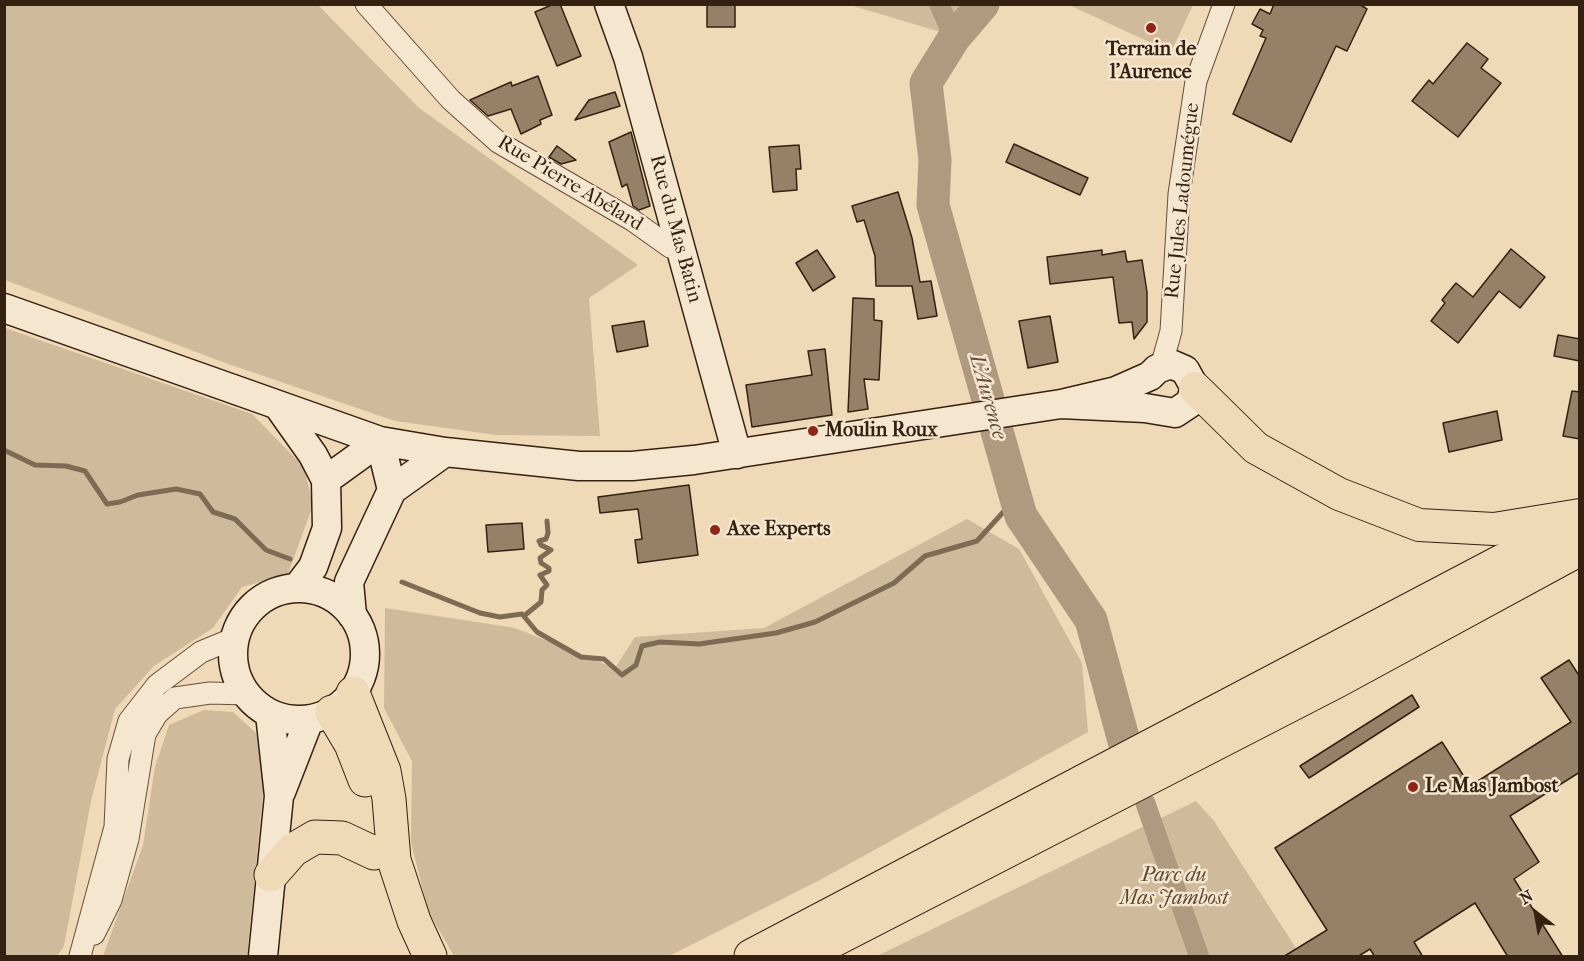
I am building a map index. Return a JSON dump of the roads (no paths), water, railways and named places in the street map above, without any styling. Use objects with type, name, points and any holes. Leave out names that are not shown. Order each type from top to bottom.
[{"type":"highway","points":[[751,957],[1580,518]]},
{"type":"highway","points":[[803,957],[1337,681],[1580,549]]},
{"type":"highway","points":[[331,708],[351,744],[362,772],[371,807],[374,853],[384,891],[412,957]]},
{"type":"highway","points":[[331,708],[384,771],[389,799],[393,860],[414,921],[430,957]]},
{"type":"highway","points":[[271,875],[293,850],[315,837],[342,838],[374,853]]},
{"type":"main road","points":[[1172,375],[1256,448],[1339,494],[1419,525],[1494,530],[1580,518]]},
{"type":"street","name":"Rue Pierre Abélard","points":[[366,4],[451,100],[498,142],[632,220],[670,247],[681,250]]},
{"type":"street","name":"Rue du Mas Batin","points":[[609,4],[628,57],[737,454]]},
{"type":"street","name":"Rue Jules Ladoumégue","points":[[1172,375],[1171,331],[1179,194],[1196,81],[1224,4]]},
{"type":"street","points":[[4,308],[149,357],[279,407],[380,441],[445,452],[579,466],[621,466],[737,454],[1061,404],[1172,375]]},
{"type":"street","points":[[1061,404],[1156,409],[1175,413],[1184,410],[1190,403],[1172,375]]},
{"type":"street","points":[[1156,409],[1148,400],[1146,389],[1172,375]]},
{"type":"street","points":[[279,407],[314,455],[326,480],[327,528],[313,567],[297,588]]},
{"type":"street","points":[[326,480],[380,441]]},
{"type":"street","points":[[380,441],[392,490]]},
{"type":"street","points":[[352,615],[349,582],[392,490],[445,452]]},
{"type":"street","points":[[279,796],[331,708],[362,674],[365,654],[362,633],[352,615],[337,600],[318,591],[297,588],[276,592],[258,603],[243,618],[235,638],[233,658],[237,677],[246,694],[270,714],[289,720],[331,708]]},
{"type":"street","points":[[82,957],[115,827],[118,759],[129,721],[158,685],[201,652],[235,638]]},
{"type":"street","points":[[82,957],[111,900],[128,839],[145,734],[157,714],[175,699],[210,693],[246,694]]},
{"type":"street","points":[[263,957],[279,796],[270,714]]},
{"type":"waterway","name":"L'Aurence","points":[[939,4],[954,38]]},
{"type":"waterway","name":"L'Aurence","points":[[983,4],[954,38],[926,83],[935,160],[933,205],[1021,516],[1091,620],[1124,741]]},
{"type":"waterway","points":[[4,450],[35,465],[66,466],[85,471],[107,504],[138,495],[176,489],[200,494],[213,512],[235,519],[266,550],[290,559]]},
{"type":"waterway","points":[[402,582],[480,613],[500,617],[522,614],[537,632],[581,657],[604,659],[622,675],[636,665],[642,646],[660,642],[699,644],[776,633],[815,622],[894,583],[925,556],[977,541],[1016,498]]},
{"type":"waterway","points":[[524,616],[541,602],[542,590],[547,585],[540,575],[549,571],[549,568],[541,563],[540,558],[551,550],[541,545],[539,541],[546,539],[547,521]]},
{"type":"waterway","name":"L'Aurence","points":[[1145,802],[1199,956]]},
{"type":"place","name":"Terrain de l'Aurence","points":[[1151,28]]},
{"type":"place","name":"Moulin Roux","points":[[813,431]]},
{"type":"place","name":"Axe Experts","points":[[715,530]]},
{"type":"place","name":"Le Mas Jambost","points":[[1413,787]]},
{"type":"park label","name":"Parc du Mas Jambost","points":[[1174,888]]}]
